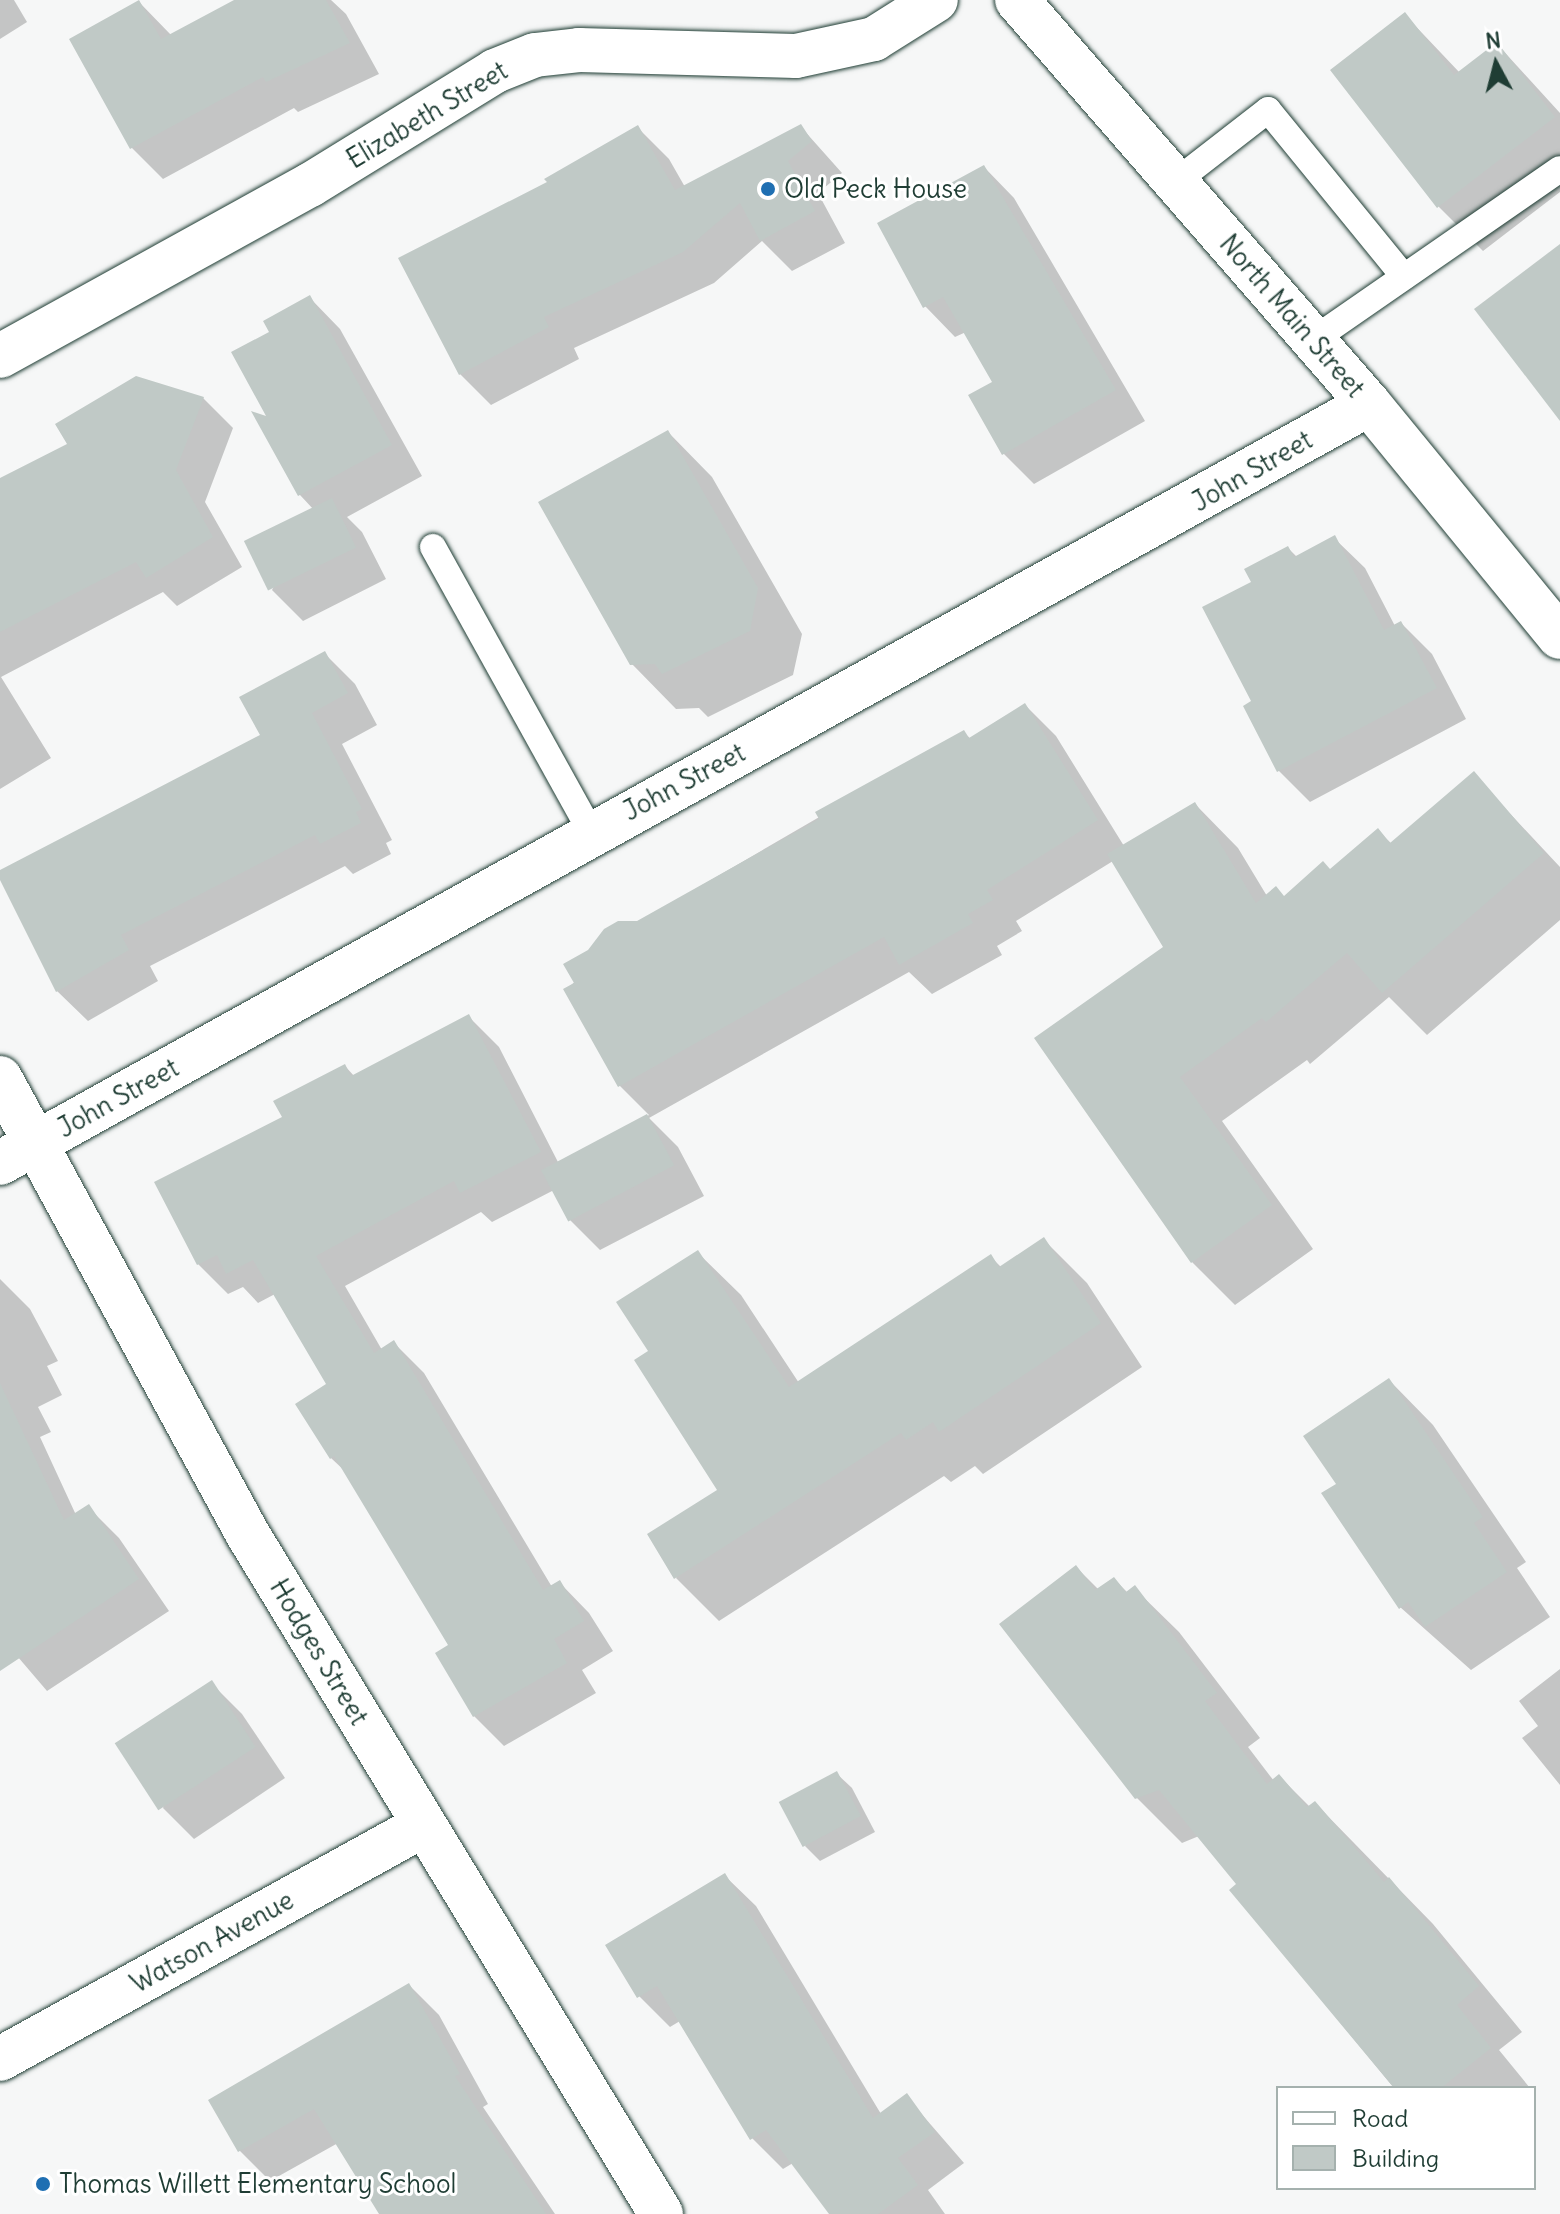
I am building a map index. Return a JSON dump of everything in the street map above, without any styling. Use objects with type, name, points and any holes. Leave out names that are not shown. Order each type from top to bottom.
[{"type":"street","name":"Elizabeth Street","points":[[0,356],[310,185],[495,71],[522,60],[579,50],[796,56],[874,39],[936,0]]},
{"type":"street","name":"North Main Street","points":[[1017,0],[1369,404],[1560,637]]},
{"type":"street","name":"John Street","points":[[18,1153],[591,832],[1030,596],[1369,404]]},
{"type":"street","name":"Hodges Street","points":[[0,1078],[18,1153],[661,2214]]},
{"type":"street","name":"Watson Avenue","points":[[0,2059],[424,1825]]},
{"type":"lane","points":[[1174,183],[1268,110],[1404,277]]},
{"type":"lane","points":[[1313,340],[1560,169]]},
{"type":"lane","points":[[433,547],[591,832]]},
{"type":"building","points":[[139,0],[161,39],[234,0],[326,0],[350,43],[266,82],[263,77],[130,149],[69,39]]},
{"type":"building","points":[[1405,12],[1454,75],[1497,42],[1555,117],[1437,208],[1330,70]]},
{"type":"building","points":[[801,124],[812,141],[788,161],[815,211],[760,241],[740,203],[683,252],[544,317],[549,327],[459,375],[398,258],[547,182],[544,179],[638,125],[675,190]]},
{"type":"building","points":[[984,165],[1116,390],[1002,455],[968,395],[992,382],[943,297],[923,308],[877,223]]},
{"type":"building","points":[[1560,244],[1560,421],[1474,309]]},
{"type":"building","points":[[310,295],[392,445],[298,496],[251,411],[266,416],[231,352],[269,332],[263,321]]},
{"type":"building","points":[[136,376],[204,397],[176,470],[213,537],[146,578],[136,562],[0,632],[0,478],[67,444],[55,424]]},
{"type":"building","points":[[668,430],[758,588],[750,631],[662,674],[655,664],[630,665],[538,502]]},
{"type":"building","points":[[332,498],[356,547],[268,590],[244,541]]},
{"type":"building","points":[[1335,535],[1384,630],[1401,621],[1437,688],[1277,772],[1243,706],[1251,701],[1202,607],[1251,582],[1244,569],[1288,546],[1294,557]]},
{"type":"building","points":[[325,651],[348,693],[312,713],[362,809],[356,812],[361,823],[320,844],[315,835],[121,935],[129,950],[56,992],[0,880],[0,870],[260,735],[239,697]]},
{"type":"building","points":[[1025,703],[1098,820],[987,890],[993,900],[968,914],[973,923],[899,965],[884,937],[618,1087],[563,989],[574,983],[563,964],[588,950],[604,929],[618,921],[637,921],[819,819],[815,812],[964,730],[969,738]]},
{"type":"building","points":[[1474,771],[1544,853],[1382,993],[1347,953],[1266,1022],[1262,1018],[1180,1077],[1272,1205],[1191,1263],[1034,1038],[1163,947],[1107,854],[1195,802],[1256,903],[1276,886],[1284,896],[1323,861],[1330,869],[1378,828],[1390,843]]},
{"type":"building","points":[[469,1014],[541,1152],[460,1193],[454,1181],[316,1256],[374,1353],[394,1340],[543,1590],[560,1580],[584,1621],[554,1639],[567,1663],[473,1717],[435,1653],[448,1645],[334,1456],[330,1459],[295,1404],[326,1384],[253,1260],[226,1274],[217,1255],[197,1265],[154,1182],[282,1117],[273,1101],[345,1064],[351,1076]]},
{"type":"building","points":[[647,1114],[674,1165],[568,1222],[541,1170]]},
{"type":"building","points":[[1044,1237],[1101,1323],[939,1432],[933,1422],[906,1440],[901,1433],[674,1579],[647,1534],[717,1490],[634,1360],[648,1351],[616,1302],[698,1250],[789,1387],[991,1254],[999,1267]]},
{"type":"building","points":[[1389,1378],[1483,1517],[1474,1523],[1507,1572],[1425,1627],[1408,1602],[1399,1609],[1321,1493],[1336,1484],[1303,1436]]},
{"type":"building","points":[[0,1383],[64,1520],[89,1504],[139,1579],[0,1671]]},
{"type":"building","points":[[1076,1565],[1095,1590],[1114,1577],[1126,1592],[1135,1585],[1217,1693],[1205,1701],[1267,1784],[1279,1774],[1307,1807],[1315,1801],[1384,1882],[1389,1877],[1479,1986],[1457,2005],[1491,2048],[1444,2086],[1392,2086],[1229,1890],[1236,1884],[1159,1790],[1135,1799],[999,1624]]},
{"type":"building","points":[[212,1680],[256,1747],[158,1810],[115,1743]]},
{"type":"building","points":[[837,1771],[861,1816],[803,1847],[779,1802]]},
{"type":"building","points":[[725,1873],[873,2118],[907,2093],[935,2132],[898,2158],[918,2185],[878,2214],[829,2214],[766,2130],[750,2140],[657,1986],[637,1998],[605,1945]]},
{"type":"building","points":[[409,1983],[460,2074],[455,2076],[546,2214],[379,2214],[314,2109],[238,2152],[208,2100]]},
{"type":"place","name":"Old Peck House","points":[[768,189]]},
{"type":"place","name":"Thomas Willett Elementary School","points":[[43,2184]]}]
